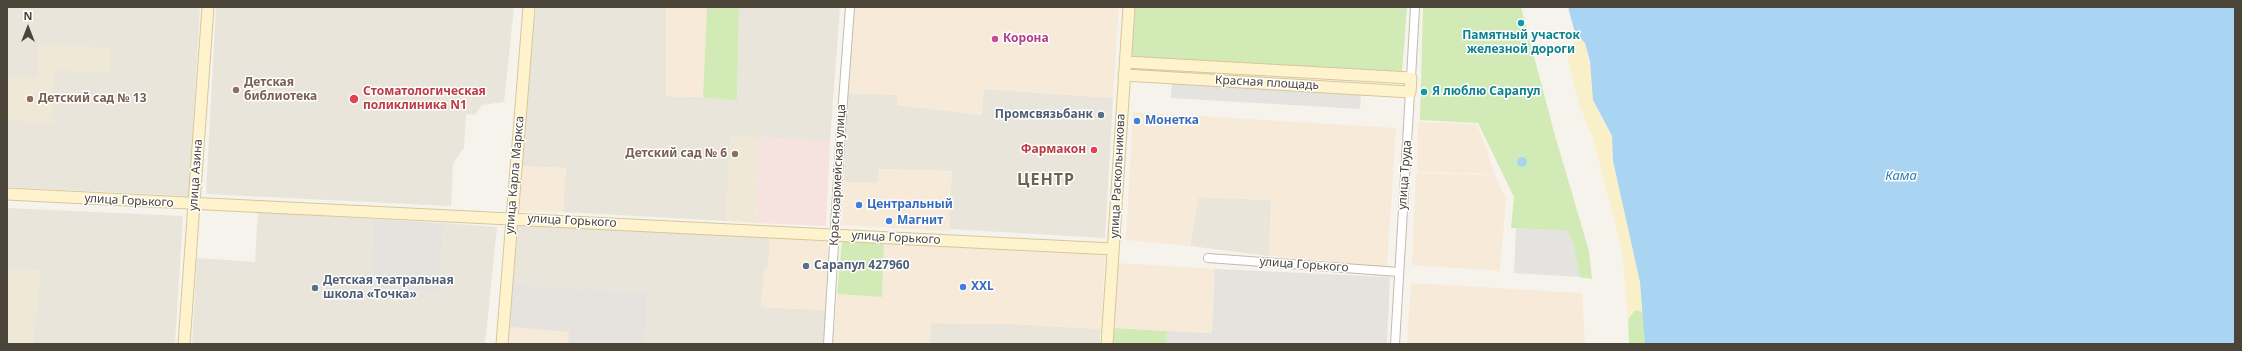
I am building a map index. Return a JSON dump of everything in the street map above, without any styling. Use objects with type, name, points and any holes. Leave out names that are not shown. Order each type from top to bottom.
[{"type":"main road","name":"улица Азина","points":[[184,344],[208,7]]},
{"type":"main road","name":"улица Карла Маркса","points":[[502,344],[529,7]]},
{"type":"main road","name":"улица Раскольникова","points":[[1107,344],[1128,7]]},
{"type":"main road","name":"Красная площадь","points":[[1125,62],[1411,78]]},
{"type":"main road","name":"Красная площадь","points":[[1124,75],[1410,92]]},
{"type":"main road","name":"улица Труда","points":[[1410,92],[1411,78]]},
{"type":"main road","name":"улица Горького","points":[[7,194],[1113,249]]},
{"type":"street","name":"Красноармейская улица","points":[[828,344],[850,7]]},
{"type":"street","name":"улица Труда","points":[[1411,78],[1415,7]]},
{"type":"street","name":"улица Труда","points":[[1394,344],[1410,92]]},
{"type":"street","name":"улица Горького","points":[[1208,258],[1399,272]]},
{"type":"shaded area","points":[[7,7],[200,7],[189,196],[7,187]]},
{"type":"shaded area","points":[[216,7],[514,7],[504,102],[482,105],[475,115],[466,114],[464,148],[453,163],[451,206],[206,194]]},
{"type":"shaded area","points":[[536,7],[666,7],[666,96],[703,97],[737,101],[739,7],[840,7],[830,141],[731,136],[726,221],[563,212],[566,168],[520,166]]},
{"type":"shaded area","points":[[666,7],[707,7],[703,97],[666,96]]},
{"type":"shaded area","points":[[854,7],[1119,7],[1113,98],[984,89],[982,115],[897,105],[897,95],[847,93]]},
{"type":"shaded area","name":"Детский сад № 13","points":[[39,44],[110,48],[109,73],[55,70],[52,123],[7,120],[7,76],[37,78]]},
{"type":"shaded area","points":[[1172,83],[1361,93],[1360,109],[1171,98]]},
{"type":"shaded area","points":[[984,89],[1113,98],[1105,238],[949,229],[951,171],[879,169],[878,183],[844,182],[847,93],[898,95],[897,105],[981,115]]},
{"type":"shaded area","points":[[1133,112],[1396,128],[1387,267],[1269,256],[1271,200],[1199,197],[1190,246],[1126,240]]},
{"type":"shaded area","points":[[1418,122],[1477,124],[1495,174],[1417,172]]},
{"type":"shaded area","points":[[730,136],[758,137],[755,223],[726,221]]},
{"type":"shaded area","points":[[758,137],[830,141],[826,226],[755,223]]},
{"type":"shaded area","points":[[520,166],[566,168],[563,212],[517,211]]},
{"type":"shaded area","points":[[879,169],[952,172],[949,231],[842,225],[844,182],[877,183]]},
{"type":"shaded area","points":[[1416,173],[1495,175],[1506,199],[1500,271],[1412,265]]},
{"type":"shaded area","points":[[1198,197],[1271,200],[1269,256],[1190,246]]},
{"type":"shaded area","points":[[7,208],[183,216],[175,344],[33,344],[40,271],[7,268]]},
{"type":"shaded area","points":[[258,212],[373,219],[371,290],[440,292],[443,223],[497,227],[485,344],[192,344],[197,258],[255,262]]},
{"type":"shaded area","points":[[373,219],[443,223],[440,292],[371,290]]},
{"type":"shaded area","points":[[519,225],[770,237],[768,269],[765,268],[761,307],[826,310],[823,344],[645,344],[648,293],[512,284]]},
{"type":"shaded area","points":[[1516,228],[1567,231],[1574,247],[1579,277],[1514,273]]},
{"type":"shaded area","points":[[770,237],[828,241],[826,310],[761,307],[764,268],[768,268]]},
{"type":"shaded area","points":[[884,240],[1016,251],[1105,255],[1101,329],[1012,324],[931,323],[929,344],[833,344],[837,294],[882,297]]},
{"type":"shaded area","points":[[1116,263],[1215,269],[1212,333],[1113,328]]},
{"type":"shaded area","points":[[7,268],[40,271],[33,344],[7,344]]},
{"type":"shaded area","points":[[1215,269],[1390,277],[1387,344],[1166,344],[1167,331],[1212,333]]},
{"type":"shaded area","points":[[1411,283],[1582,293],[1585,344],[1407,344]]},
{"type":"shaded area","points":[[512,284],[648,293],[645,344],[568,344],[569,332],[510,327]]},
{"type":"shaded area","points":[[931,323],[1012,324],[1101,329],[1099,344],[929,344]]},
{"type":"shaded area","points":[[510,327],[570,332],[568,344],[508,344]]},
{"type":"green space","points":[[707,7],[739,7],[737,101],[703,97]]},
{"type":"green space","points":[[1135,7],[1407,7],[1402,73],[1131,58]]},
{"type":"green space","points":[[1423,7],[1521,7],[1554,132],[1589,251],[1592,279],[1579,277],[1574,247],[1567,231],[1511,228],[1514,197],[1478,123],[1420,120]]},
{"type":"green space","points":[[842,240],[884,240],[882,297],[837,294]]},
{"type":"green space","points":[[1635,310],[1641,311],[1644,315],[1645,344],[1629,344],[1628,319]]},
{"type":"green space","points":[[1113,328],[1167,331],[1166,344],[1112,344]]},
{"type":"sand","points":[[1575,33],[1585,43],[1600,115],[1612,136],[1613,161],[1640,282],[1644,315],[1641,311],[1635,310],[1628,319],[1622,250],[1593,138],[1578,102],[1580,101],[1579,97],[1577,98],[1566,49],[1575,42]]},
{"type":"water","name":"Кама","points":[[1568,7],[2235,7],[2235,344],[1645,344],[1640,282],[1613,161],[1612,136],[1593,100],[1590,61],[1585,43],[1575,33]]},
{"type":"water","points":[[1520,157],[1524,157],[1526,158],[1526,166],[1520,167],[1517,164],[1517,160]]},
{"type":"place","name":"Памятный участок железной дороги","points":[[1521,23]]},
{"type":"place","name":"Корона","points":[[995,39]]},
{"type":"place","name":"Детская библиотека","points":[[236,90]]},
{"type":"place","name":"Я люблю Сарапул","points":[[1424,92]]},
{"type":"place","name":"Детский сад № 13","points":[[30,99]]},
{"type":"place","name":"Стоматологическая поликлиника N1","points":[[354,99]]},
{"type":"place","name":"Промсвязьбанк","points":[[1101,115]]},
{"type":"place","name":"Монетка","points":[[1137,121]]},
{"type":"place","name":"Фармакон","points":[[1094,150]]},
{"type":"place","name":"Детский сад № 6","points":[[735,154]]},
{"type":"place","name":"Центральный","points":[[859,205]]},
{"type":"place","name":"Магнит","points":[[889,221]]},
{"type":"place","name":"Сарапул 427960","points":[[806,266]]},
{"type":"place","name":"XXL","points":[[963,287]]},
{"type":"place","name":"Детская театральная школа «Точка»","points":[[315,288]]},
{"type":"district","name":"ЦЕНТР","points":[[1046,180]]}]
